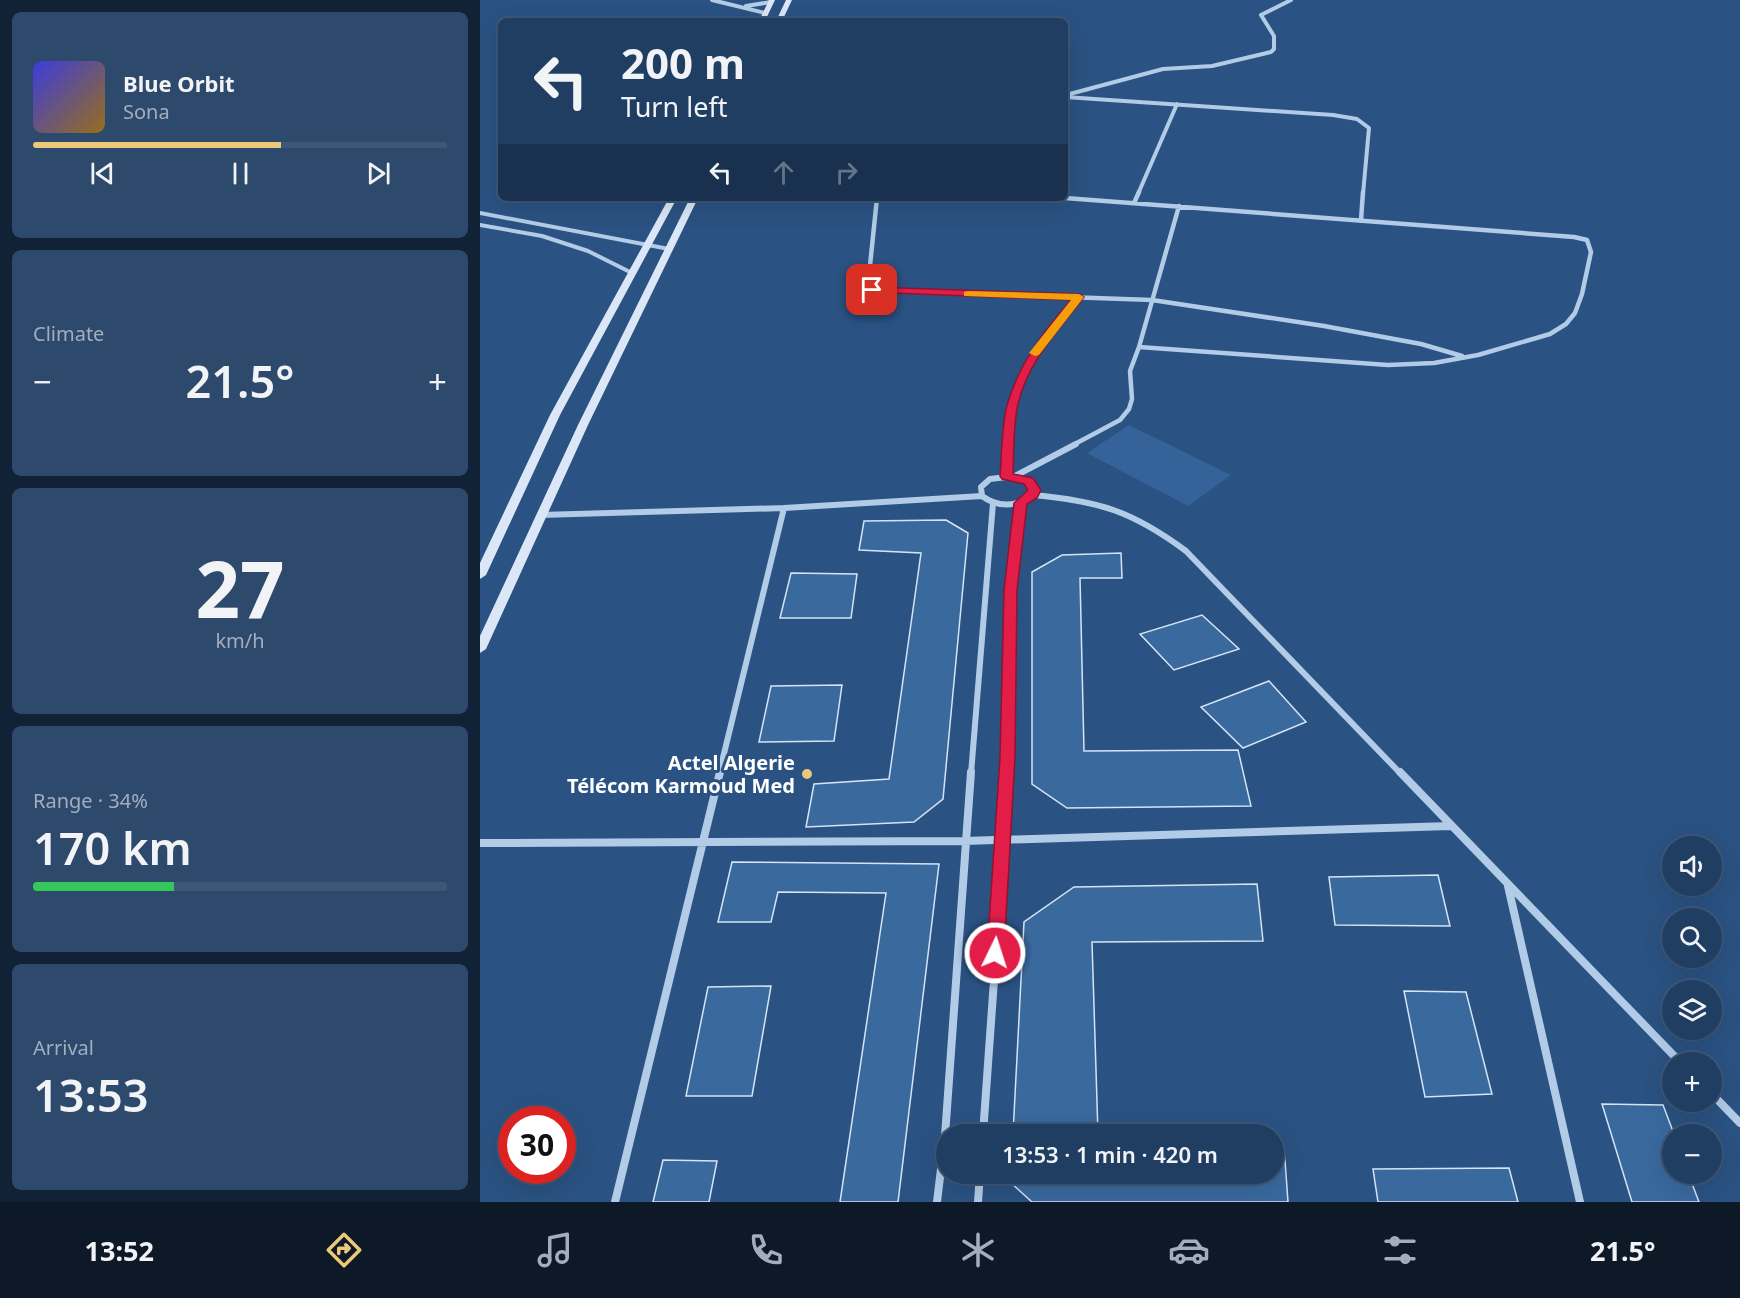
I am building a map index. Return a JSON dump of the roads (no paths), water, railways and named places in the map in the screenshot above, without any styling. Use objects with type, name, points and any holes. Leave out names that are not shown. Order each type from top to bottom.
[{"type":"main road","points":[[780,18],[789,0]]},
{"type":"main road","points":[[763,18],[772,1]]},
{"type":"main road","points":[[480,575],[555,415],[671,201]]},
{"type":"main road","points":[[480,649],[540,515],[693,201]]},
{"type":"street","points":[[712,0],[765,13]]},
{"type":"street","points":[[1068,95],[1163,69],[1212,66],[1270,52],[1274,49],[1274,36],[1261,15],[1280,8],[1291,0]]},
{"type":"street","points":[[746,7],[772,1]]},
{"type":"street","points":[[1068,96],[1333,115],[1357,119],[1369,128],[1362,220]]},
{"type":"street","points":[[1134,203],[1177,104]]},
{"type":"street","points":[[1068,198],[1574,237],[1589,243],[1591,252],[1575,313],[1566,324],[1550,334],[1465,357],[1434,363],[1388,365],[1139,347]]},
{"type":"street","points":[[877,201],[869,275],[869,286],[872,290],[1152,300],[1324,326],[1421,344],[1465,357]]},
{"type":"street","points":[[1015,476],[1120,420],[1128,413],[1132,399],[1130,371],[1179,206]]},
{"type":"street","points":[[1006,476],[1013,404],[1018,385],[1039,346],[1079,297]]},
{"type":"street","points":[[982,496],[980,492],[985,483],[1006,476],[1015,476],[1029,481],[1033,485],[1033,495]]},
{"type":"street","points":[[540,515],[784,508],[982,496],[993,503],[1020,503],[1033,495],[1066,497],[1105,504],[1129,513],[1153,526],[1186,551],[1670,1052]]},
{"type":"street","points":[[937,1202],[955,1006],[965,841],[993,503]]},
{"type":"street","points":[[984,1124],[1004,840],[1011,590],[1020,503]]},
{"type":"street","points":[[615,1202],[784,508]]},
{"type":"street","points":[[480,843],[965,841],[1450,826]]},
{"type":"street","points":[[1508,886],[1580,1202]]},
{"type":"street","points":[[1722,1104],[1740,1123]]},
{"type":"street","points":[[978,1202],[979,1184]]},
{"type":"lane","points":[[480,213],[669,249]]},
{"type":"lane","points":[[480,225],[542,236],[588,251],[632,273]]},
{"type":"place","name":"Actel Algerie Télécom Karmoud Med","points":[[807,774]]}]
